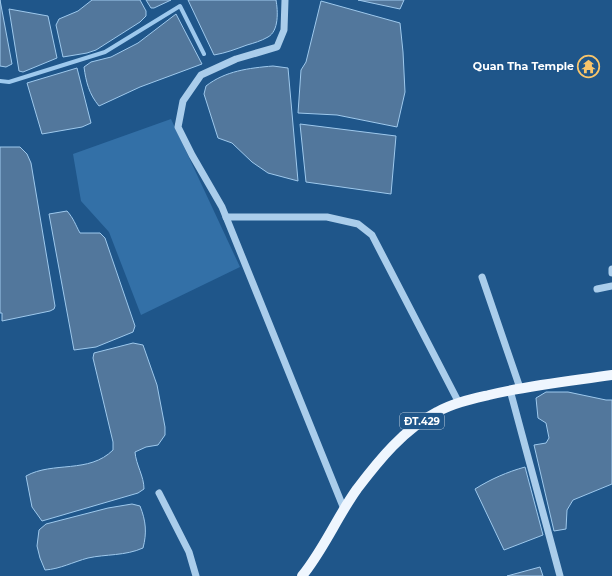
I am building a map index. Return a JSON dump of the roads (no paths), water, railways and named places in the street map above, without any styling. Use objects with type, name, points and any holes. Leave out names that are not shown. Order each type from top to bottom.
[{"type":"main road","name":"ĐT.429","points":[[302,576],[312,563],[344,509],[368,475],[398,441],[416,425],[437,411],[459,403],[515,389],[612,375]]},
{"type":"street","points":[[285,0],[284,30],[277,47],[236,59],[201,75],[183,101],[178,127],[192,155],[222,207],[344,509]]},
{"type":"street","points":[[226,217],[327,217],[358,224],[372,235],[459,403]]},
{"type":"street","points":[[482,277],[515,389],[560,576]]},
{"type":"street","points":[[597,289],[612,286]]},
{"type":"street","points":[[159,493],[189,552],[196,576]]},
{"type":"waterway","points":[[0,81],[9,82],[105,52],[180,6],[204,54]]},
{"type":"place","name":"Quan Tha Temple","points":[[589,66]]}]
